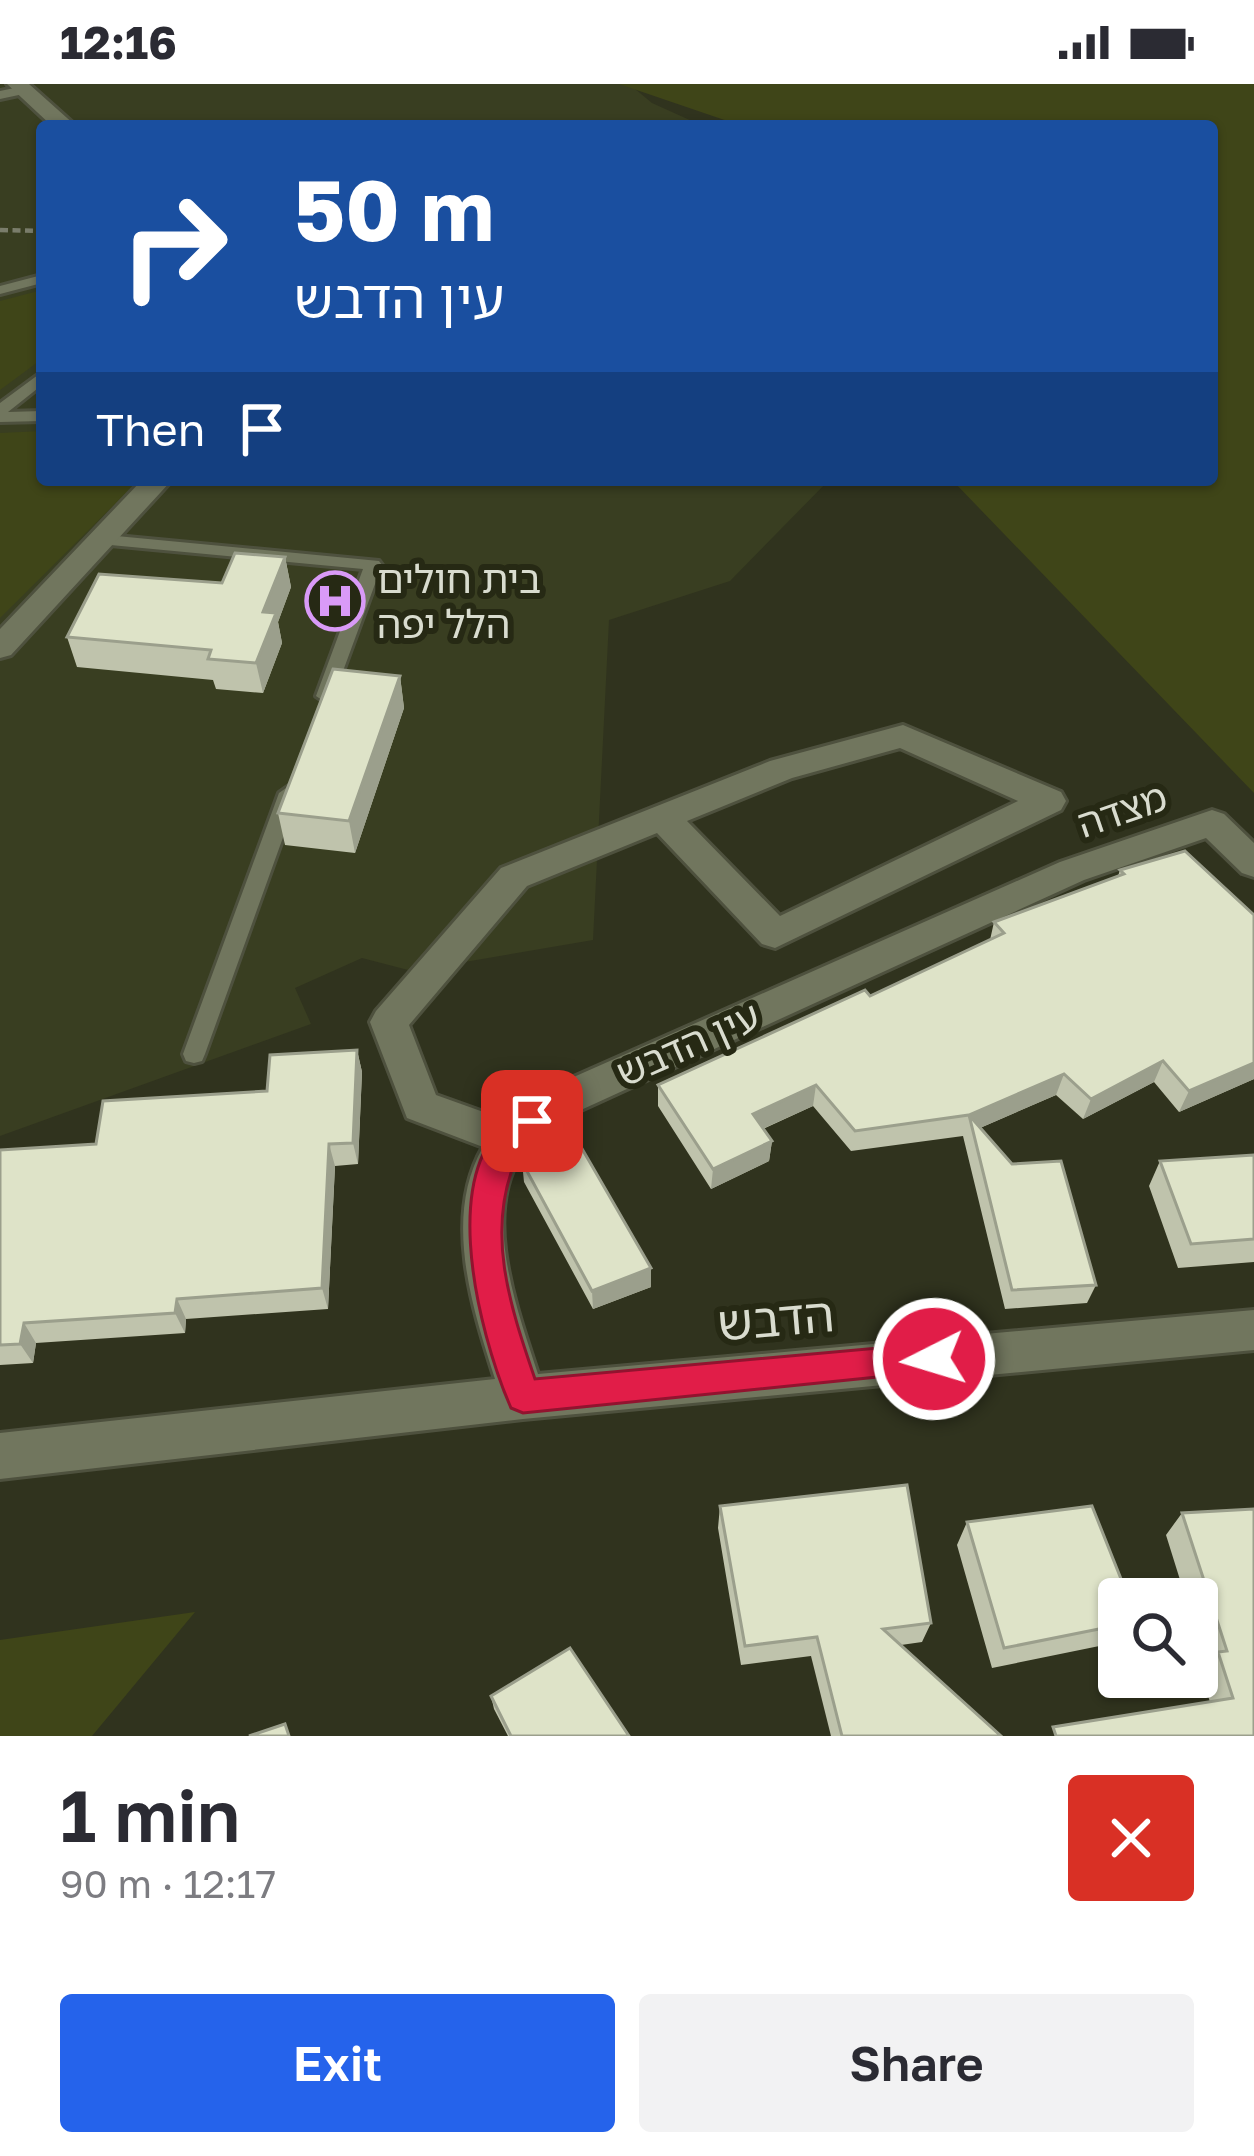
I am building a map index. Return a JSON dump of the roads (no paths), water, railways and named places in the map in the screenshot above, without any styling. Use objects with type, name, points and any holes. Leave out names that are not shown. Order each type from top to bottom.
[{"type":"street","points":[[20,87],[58,120]]},
{"type":"street","points":[[0,648],[153,486]]},
{"type":"street","points":[[509,1139],[422,1106],[389,1022],[514,877],[662,817],[782,769],[903,736],[1048,802],[775,934],[662,817]]},
{"type":"street","name":"מצדה","points":[[1072,872],[1211,823],[1254,864]]},
{"type":"street","name":"עין הדבש","points":[[523,1397],[489,1291],[485,1196],[509,1139],[556,1103],[1072,872]]},
{"type":"street","name":"הדבש","points":[[523,1397],[1254,1330]]},
{"type":"street","points":[[0,1456],[523,1397]]},
{"type":"lane","points":[[0,95],[20,87]]},
{"type":"lane","points":[[0,290],[36,281]]},
{"type":"lane","points":[[0,414],[36,381]]},
{"type":"lane","points":[[0,414],[36,416]]},
{"type":"lane","points":[[106,540],[373,566],[316,721]]},
{"type":"lane","points":[[194,1054],[299,765]]},
{"type":"place","name":"בית חולים הלל יפה","points":[[335,601]]}]
